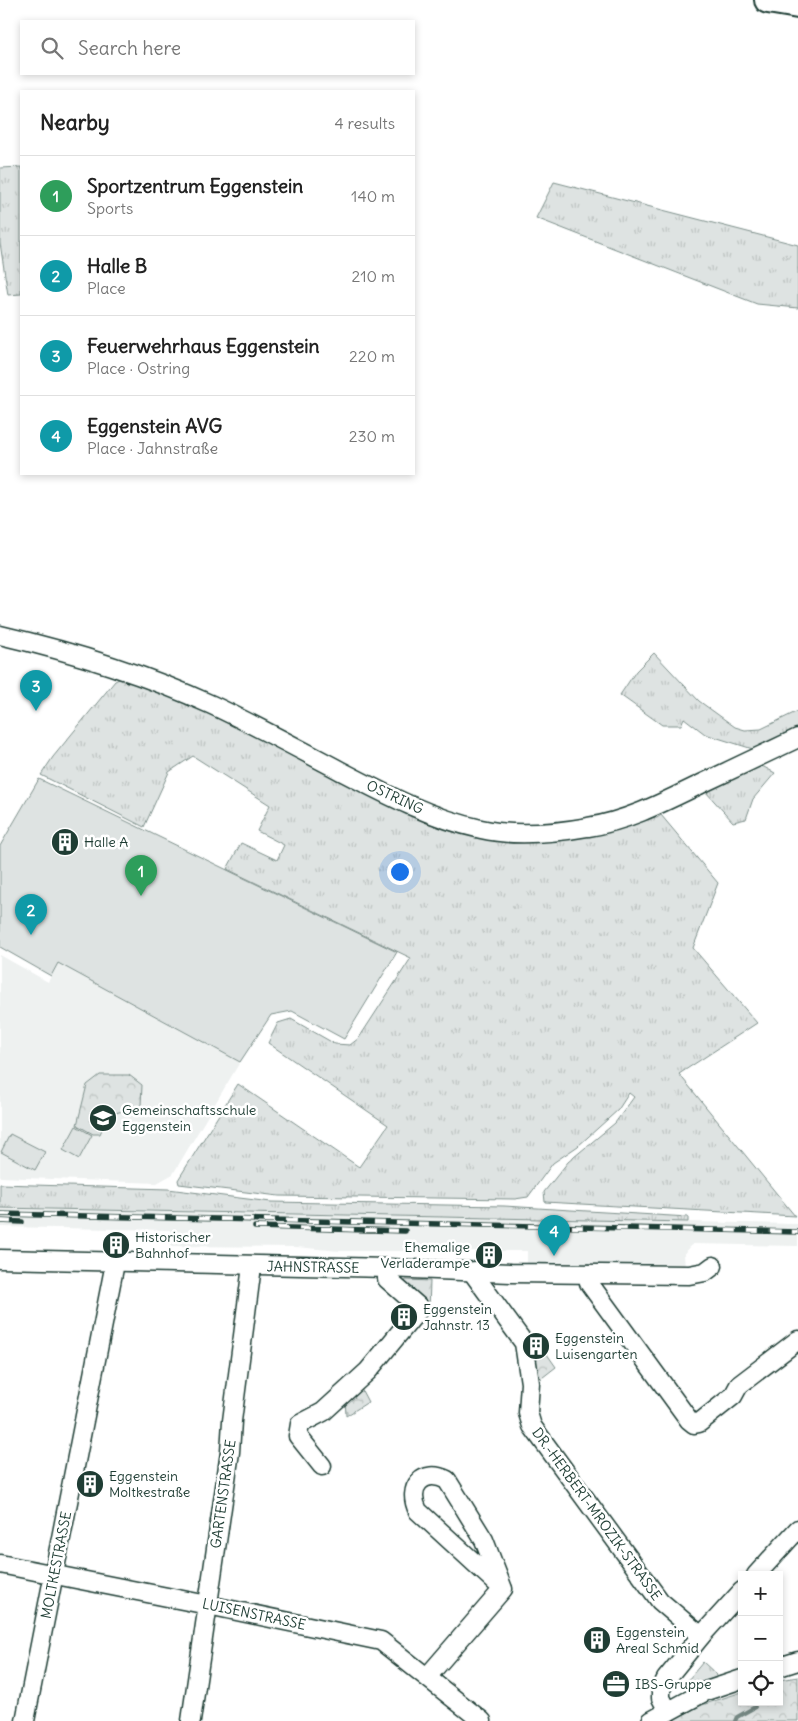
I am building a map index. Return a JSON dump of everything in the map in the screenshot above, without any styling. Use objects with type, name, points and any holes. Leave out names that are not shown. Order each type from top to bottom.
[{"type":"highway","points":[[768,0],[798,5]]},
{"type":"street","name":"OSTRING","points":[[0,635],[66,651],[163,685],[260,728],[390,797],[437,817],[483,830],[520,833],[554,832],[591,827],[655,806],[798,738]]},
{"type":"street","name":"JAHNSTRASSE","points":[[0,1260],[688,1275],[705,1272],[714,1266]]},
{"type":"street","name":"MOLTKESTRASSE","points":[[26,1721],[115,1263]]},
{"type":"street","name":"GARTENSTRASSE","points":[[195,1720],[208,1604],[230,1452],[232,1421],[252,1266]]},
{"type":"street","points":[[322,1466],[298,1436],[300,1424],[323,1412],[368,1371],[420,1308],[387,1279],[387,1268]]},
{"type":"street","name":"DR.-HERBERT-MROZIK-STRASSE","points":[[475,1271],[475,1276],[524,1343],[530,1383],[528,1413],[532,1426],[660,1601],[701,1636]]},
{"type":"street","points":[[589,1274],[589,1283],[689,1420],[694,1424],[699,1423],[733,1396],[739,1385],[798,1340]]},
{"type":"street","points":[[429,1476],[438,1476],[447,1480],[484,1540],[504,1589],[418,1511],[413,1502],[414,1490],[419,1481],[429,1476]]},
{"type":"street","points":[[760,1571],[798,1529]]},
{"type":"street","name":"LUISENSTRASSE","points":[[0,1564],[208,1604],[381,1641],[482,1721]]},
{"type":"street","points":[[427,1677],[504,1589]]},
{"type":"street","points":[[668,1710],[661,1698],[661,1689],[666,1679],[701,1636],[738,1595]]},
{"type":"street","points":[[783,1666],[798,1661]]},
{"type":"street","points":[[651,1721],[668,1710],[706,1691],[738,1680]]},
{"type":"shaded area","name":"Gemeinschaftsschule Eggenstein","points":[[0,955],[48,982],[58,963],[240,1062],[173,1174],[157,1183],[0,1177]]},
{"type":"shaded area","points":[[0,1209],[798,1224],[798,1246],[693,1244],[684,1254],[685,1268],[527,1263],[527,1251],[340,1251],[296,1247],[171,1246],[170,1230],[0,1227]]},
{"type":"green space","points":[[20,167],[20,294],[8,295],[0,243],[0,168]]},
{"type":"green space","points":[[554,182],[798,245],[798,308],[757,304],[536,218]]},
{"type":"green space","points":[[654,653],[699,701],[735,727],[745,730],[761,729],[798,711],[798,730],[756,750],[705,734],[684,718],[681,725],[662,725],[620,695],[636,671]]},
{"type":"green space","points":[[121,678],[165,691],[476,835],[646,817],[657,818],[661,815],[718,883],[693,948],[757,1023],[679,1074],[795,1216],[545,1202],[544,1192],[568,1162],[615,1123],[634,1097],[629,1093],[618,1110],[578,1146],[553,1163],[528,1197],[515,1199],[279,1196],[179,1184],[178,1180],[238,1084],[359,1167],[388,1125],[268,1043],[278,1023],[291,1019],[335,1044],[350,1045],[359,1038],[411,958],[227,869],[241,843],[277,860],[284,845],[257,831],[270,805],[193,756],[169,772],[144,827],[41,775],[53,757],[115,681]]},
{"type":"green space","points":[[762,766],[775,773],[753,799],[746,819],[733,822],[705,791],[754,767]]},
{"type":"green space","points":[[39,779],[397,952],[344,1039],[292,1011],[271,1015],[240,1062],[58,963],[51,976],[0,947],[0,846]]},
{"type":"green space","points":[[100,1075],[129,1075],[142,1085],[141,1106],[108,1115],[100,1134],[93,1134],[77,1125],[87,1085]]},
{"type":"green space","points":[[76,1126],[92,1135],[79,1159],[63,1150]]},
{"type":"green space","points":[[10,1134],[45,1152],[35,1170],[1,1152]]},
{"type":"green space","points":[[0,1184],[168,1189],[271,1202],[504,1206],[688,1217],[688,1222],[0,1208]]},
{"type":"green space","points":[[406,1280],[430,1281],[429,1311],[401,1287]]},
{"type":"green space","points":[[542,1347],[556,1367],[538,1381],[536,1362]]},
{"type":"green space","points":[[359,1385],[368,1402],[346,1416],[345,1398]]},
{"type":"green space","points":[[703,1662],[717,1675],[716,1677],[685,1690],[683,1686]]},
{"type":"green space","points":[[798,1677],[798,1721],[671,1721],[702,1705],[738,1693],[738,1706],[783,1706],[783,1679]]},
{"type":"waterway","points":[[735,1721],[737,1717],[755,1707]]},
{"type":"railway","points":[[0,1214],[798,1232]]},
{"type":"railway","points":[[0,1221],[22,1222]]},
{"type":"railway","points":[[255,1227],[405,1231]]},
{"type":"place","name":"Feuerwehrhaus Eggenstein","points":[[36,711]]},
{"type":"place","name":"Halle A","points":[[65,842]]},
{"type":"place","name":"Sportzentrum Eggenstein","points":[[141,896]]},
{"type":"place","name":"Halle B","points":[[31,935]]},
{"type":"place","name":"Gemeinschaftsschule Eggenstein","points":[[103,1118]]},
{"type":"place","name":"Historischer Bahnhof","points":[[116,1245]]},
{"type":"place","name":"Ehemalige Verladerampe","points":[[489,1255]]},
{"type":"place","name":"Eggenstein AVG","points":[[554,1256]]},
{"type":"place","name":"Eggenstein Jahnstr. 13","points":[[404,1317]]},
{"type":"place","name":"Eggenstein Luisengarten","points":[[536,1346]]},
{"type":"place","name":"Eggenstein Moltkestraße","points":[[90,1484]]},
{"type":"place","name":"Eggenstein Areal Schmid","points":[[597,1640]]},
{"type":"place","name":"IBS-Gruppe","points":[[616,1684]]}]
